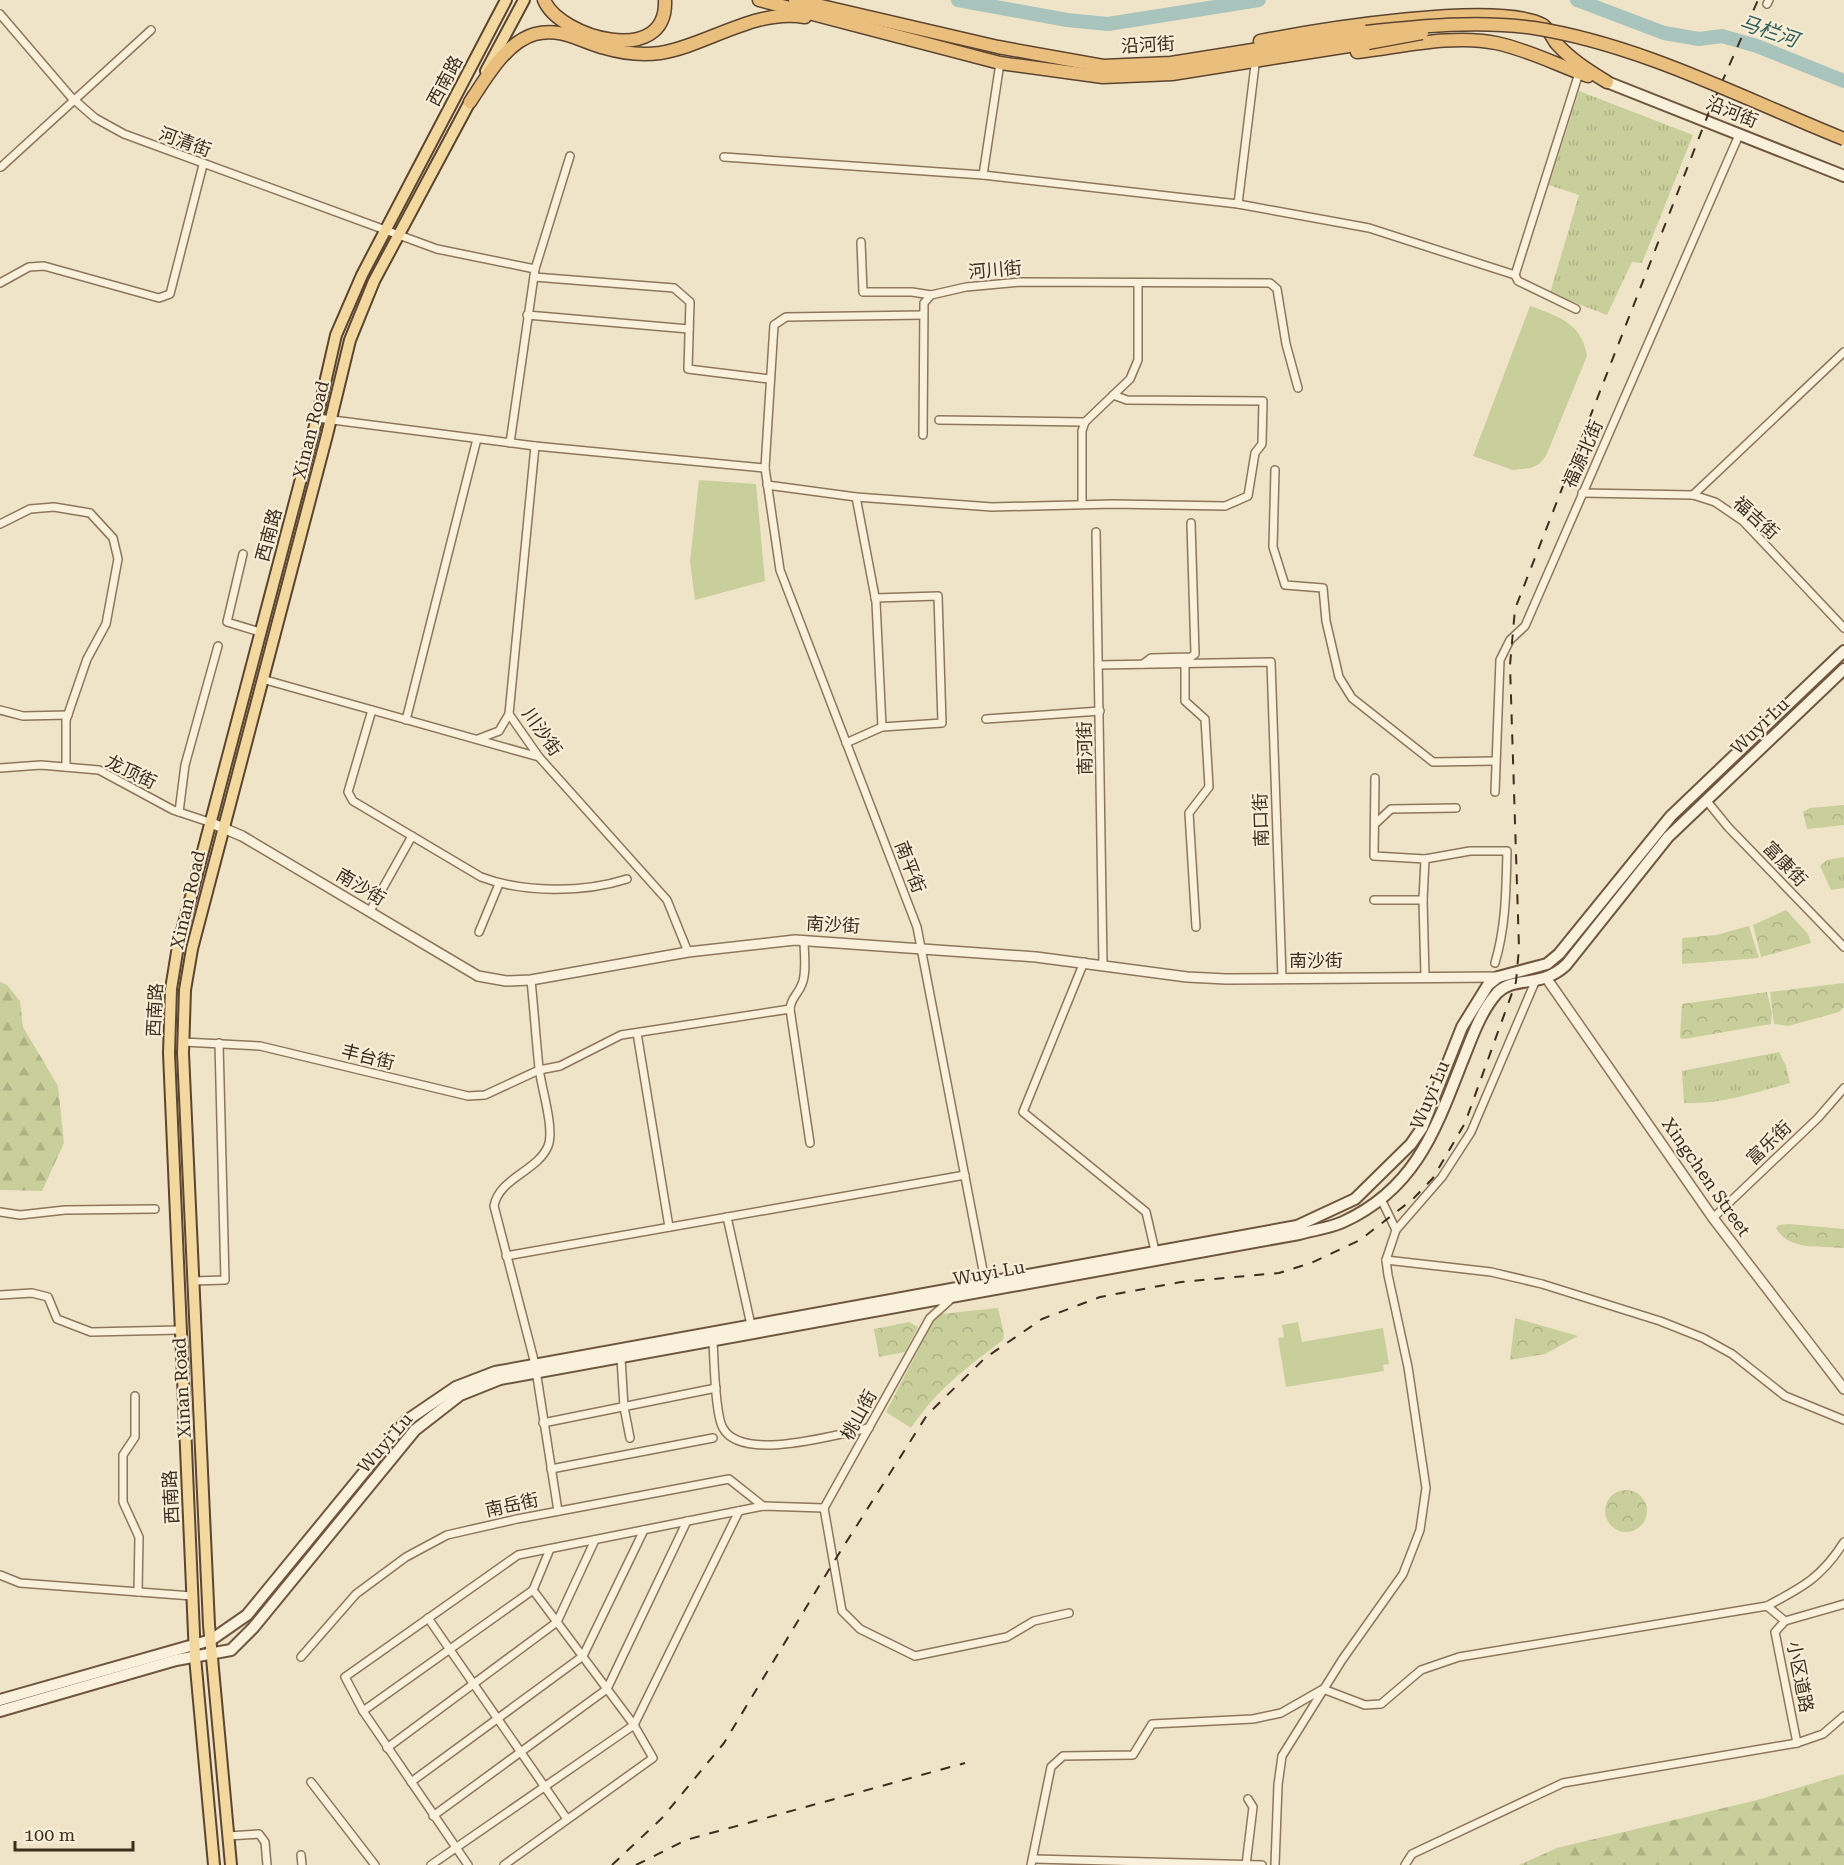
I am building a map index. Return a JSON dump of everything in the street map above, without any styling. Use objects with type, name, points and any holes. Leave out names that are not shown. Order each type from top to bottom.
[{"type":"highway","points":[[544,0],[556,19],[610,40],[624,42],[642,38],[654,32],[662,23],[665,0]]},
{"type":"highway","points":[[759,0],[896,36]]},
{"type":"highway","points":[[795,0],[886,22]]},
{"type":"highway","points":[[818,0],[886,22]]},
{"type":"highway","points":[[1103,66],[1396,16],[1452,13],[1512,15],[1527,18],[1542,25],[1554,41],[1587,70],[1607,82]]},
{"type":"highway","points":[[470,102],[510,49],[536,34],[554,32],[575,36],[605,48],[637,53],[661,53],[763,20],[798,16],[896,36]]},
{"type":"highway","name":"沿河街","points":[[886,22],[998,47],[1103,66],[1171,63],[1367,38]]},
{"type":"highway","points":[[1367,38],[1431,25],[1489,24],[1533,28],[1586,39],[1699,78],[1844,138]]},
{"type":"highway","points":[[1367,38],[1432,32],[1489,31],[1533,35],[1584,45],[1697,85],[1844,146]]},
{"type":"highway","name":"沿河街","points":[[896,36],[938,45],[1000,63],[1103,77],[1186,72],[1367,38]]},
{"type":"highway","points":[[1186,72],[1449,41],[1494,42],[1547,50],[1554,41]]},
{"type":"highway","points":[[1494,42],[1537,54],[1607,82]]},
{"type":"main road","name":"西南路","points":[[214,1865],[195,1657],[192,1596],[169,1053],[171,989],[179,941],[209,822],[318,418],[336,335],[385,229],[506,0]]},
{"type":"main road","name":"Xinan Road","points":[[231,1865],[211,1640],[183,1042],[185,990],[192,949],[223,826],[331,420],[350,340],[374,281],[524,0]]},
{"type":"main road","name":"沿河街","points":[[1607,82],[1844,176]]},
{"type":"main road","name":"Wuyi Lu","points":[[1156,1256],[1298,1226],[1355,1199],[1398,1159],[1422,1128],[1462,1027],[1483,992],[1498,977],[1533,969],[1546,964],[1559,954],[1671,816],[1844,651]]},
{"type":"main road","name":"Wuyi Lu","points":[[0,1711],[195,1657],[231,1650],[253,1628],[415,1430],[460,1395],[500,1379],[536,1369],[751,1325],[1299,1234],[1341,1223],[1382,1199],[1405,1179],[1431,1138],[1473,1035],[1491,1000],[1506,986],[1516,982],[1535,982],[1546,979],[1566,965],[1661,845],[1844,669]]},
{"type":"main road","name":"Wuyi Lu","points":[[0,1700],[211,1640],[247,1615],[406,1421],[456,1387],[495,1372],[621,1358],[960,1295],[986,1286]]},
{"type":"street","name":"河清街","points":[[0,14],[74,100],[95,118],[124,134],[203,165],[437,249],[534,273],[674,288],[690,302],[689,329]]},
{"type":"street","points":[[1,167],[151,30]]},
{"type":"street","points":[[983,175],[1000,63]]},
{"type":"street","points":[[1238,204],[1255,65]]},
{"type":"street","points":[[1576,309],[1518,281],[1515,275],[1579,72]]},
{"type":"street","name":"福源北街","points":[[1495,792],[1500,660],[1510,640],[1525,626],[1739,135]]},
{"type":"street","points":[[510,443],[534,273],[570,156]]},
{"type":"street","points":[[724,157],[983,175],[1238,204],[1369,228],[1515,275]]},
{"type":"street","points":[[0,283],[29,267],[44,266],[159,298],[170,294],[203,165]]},
{"type":"street","name":"河川街","points":[[861,242],[863,292],[912,292],[931,295],[966,287],[1020,282],[1270,284],[1277,289],[1286,344],[1298,388]]},
{"type":"street","points":[[1082,504],[1082,430],[1085,422],[1130,379],[1138,360],[1138,283]]},
{"type":"street","points":[[923,435],[923,315],[924,303],[931,295]]},
{"type":"street","points":[[527,315],[689,329],[688,369],[769,379]]},
{"type":"street","points":[[318,418],[535,446],[765,468],[771,332],[774,325],[786,317],[923,315]]},
{"type":"street","points":[[1693,495],[1844,352]]},
{"type":"street","points":[[767,485],[952,506],[1082,504],[1225,506],[1248,496],[1255,453],[1262,444],[1263,401],[1127,400],[1113,395]]},
{"type":"street","points":[[939,420],[1085,422]]},
{"type":"street","points":[[406,720],[477,439]]},
{"type":"street","name":"川沙街","points":[[535,446],[509,714],[539,757],[667,900],[688,952]]},
{"type":"street","name":"南平街","points":[[765,468],[780,570],[923,947],[986,1286]]},
{"type":"street","points":[[1275,470],[1273,547],[1285,585],[1323,588],[1326,621],[1339,677],[1352,698],[1432,762],[1495,761]]},
{"type":"street","name":"福吉街","points":[[1582,493],[1693,495],[1715,502],[1743,521],[1844,628]]},
{"type":"street","points":[[856,496],[875,598],[882,727]]},
{"type":"street","points":[[0,524],[30,509],[54,507],[90,513],[113,538],[117,559],[106,624],[87,659],[68,715],[66,767]]},
{"type":"street","points":[[1143,664],[1151,658],[1191,657],[1195,654],[1191,523]]},
{"type":"street","name":"南河街","points":[[1096,532],[1103,964]]},
{"type":"street","points":[[243,554],[226,622],[260,632]]},
{"type":"street","points":[[846,743],[882,727],[942,723],[938,596],[875,598]]},
{"type":"street","points":[[179,812],[185,765],[218,646]]},
{"type":"street","name":"南口街","points":[[1185,663],[1271,662],[1282,977]]},
{"type":"street","points":[[1098,664],[1185,663],[1185,701],[1205,719],[1209,787],[1189,813],[1196,927]]},
{"type":"street","points":[[262,679],[539,757]]},
{"type":"street","points":[[0,710],[23,716],[68,715]]},
{"type":"street","points":[[372,710],[348,792],[353,801],[481,877],[499,884],[560,888],[607,885],[627,879]]},
{"type":"street","points":[[986,719],[1100,711]]},
{"type":"street","points":[[475,739],[499,731],[509,714]]},
{"type":"street","name":"龙顶街","points":[[0,768],[41,765],[99,770],[179,812],[209,822]]},
{"type":"street","points":[[1375,778],[1374,856],[1425,859],[1470,851],[1507,851],[1503,938],[1495,963]]},
{"type":"street","name":"富康街","points":[[1706,800],[1728,827],[1844,947]]},
{"type":"street","points":[[1375,824],[1391,809],[1456,808]]},
{"type":"street","name":"南沙街","points":[[209,822],[223,826],[478,976],[506,981],[531,980],[688,952],[775,940],[804,940],[923,947],[1084,962],[1187,977],[1498,977],[1516,982]]},
{"type":"street","points":[[370,911],[412,836]]},
{"type":"street","points":[[1425,859],[1423,900],[1425,977]]},
{"type":"street","points":[[479,932],[499,884]]},
{"type":"street","points":[[1374,900],[1423,900]]},
{"type":"street","points":[[804,940],[804,976],[802,985],[791,998],[790,1009],[810,1143]]},
{"type":"street","points":[[1084,962],[1023,1112],[1146,1212],[1156,1256]]},
{"type":"street","name":"Xingchen Street","points":[[1546,979],[1713,1218],[1844,1388]]},
{"type":"street","points":[[531,980],[539,1070],[549,1128],[549,1146],[496,1195],[494,1206],[536,1369],[558,1511]]},
{"type":"street","points":[[1275,1865],[1278,1785],[1282,1756],[1323,1689],[1403,1574],[1420,1530],[1426,1488],[1408,1367],[1386,1260],[1396,1230],[1442,1177],[1471,1132],[1535,982]]},
{"type":"street","name":"丰台街","points":[[183,1042],[260,1046],[468,1096],[494,1092],[539,1070],[560,1066],[621,1035],[790,1009]]},
{"type":"street","points":[[637,1033],[669,1227]]},
{"type":"street","points":[[193,1281],[225,1280],[219,1043]]},
{"type":"street","name":"富乐街","points":[[1713,1218],[1818,1118],[1844,1088]]},
{"type":"street","points":[[506,1256],[965,1175]]},
{"type":"street","points":[[1382,1199],[1396,1230]]},
{"type":"street","points":[[0,1212],[20,1215],[65,1210],[155,1209]]},
{"type":"street","points":[[727,1217],[751,1325]]},
{"type":"street","points":[[1386,1260],[1502,1275],[1542,1284],[1660,1321],[1703,1338],[1732,1354],[1785,1396],[1844,1420]]},
{"type":"street","points":[[0,1294],[32,1293],[48,1297],[57,1319],[91,1332],[180,1330]]},
{"type":"street","name":"桃山街","points":[[824,1508],[930,1318],[943,1304],[960,1295]]},
{"type":"street","points":[[713,1341],[716,1388],[723,1428],[734,1439],[752,1445],[770,1446],[869,1428]]},
{"type":"street","points":[[621,1358],[624,1407],[630,1438]]},
{"type":"street","points":[[543,1423],[716,1388]]},
{"type":"street","points":[[135,1396],[135,1437],[123,1455],[123,1502],[139,1537],[138,1592]]},
{"type":"street","points":[[551,1469],[713,1438]]},
{"type":"street","name":"南岳街","points":[[301,1657],[356,1594],[406,1557],[447,1535],[558,1511],[729,1479],[763,1506]]},
{"type":"street","points":[[468,1865],[387,1748],[363,1711],[345,1677],[518,1555],[763,1506],[824,1508],[842,1611],[860,1629],[915,1656],[1007,1637],[1034,1621],[1069,1613]]},
{"type":"street","points":[[431,1865],[634,1725],[739,1511]]},
{"type":"street","points":[[433,1816],[608,1689],[687,1521]]},
{"type":"street","points":[[411,1782],[582,1656],[644,1530]]},
{"type":"street","points":[[387,1748],[557,1622],[595,1540]]},
{"type":"street","points":[[1323,1689],[1365,1705],[1382,1704],[1420,1670],[1459,1657],[1767,1606],[1803,1587],[1828,1566],[1844,1542]]},
{"type":"street","points":[[363,1711],[533,1590],[550,1549]]},
{"type":"street","points":[[0,1575],[20,1583],[192,1596]]},
{"type":"street","points":[[504,1865],[652,1758],[634,1725],[533,1590]]},
{"type":"street","points":[[1767,1606],[1785,1621],[1844,1604]]},
{"type":"street","points":[[428,1618],[567,1820]]},
{"type":"street","name":"小区道路","points":[[1785,1621],[1775,1632],[1797,1743]]},
{"type":"street","points":[[1262,1865],[1033,1862],[1051,1767],[1063,1756],[1133,1755],[1152,1724],[1253,1719],[1281,1713],[1323,1689]]},
{"type":"street","points":[[1405,1865],[1412,1854],[1563,1782],[1797,1743],[1823,1734],[1844,1716]]},
{"type":"street","points":[[310,1782],[375,1865]]},
{"type":"street","points":[[1246,1865],[1253,1807],[1248,1799]]},
{"type":"street","points":[[228,1836],[259,1834],[265,1842],[267,1865]]},
{"type":"street","points":[[301,1855],[302,1865]]},
{"type":"green space","points":[[1579,91],[1693,135],[1642,263],[1632,262],[1607,315],[1550,293],[1579,195],[1549,185]]},
{"type":"green space","points":[[1530,306],[1550,313],[1574,328],[1580,336],[1587,356],[1546,456],[1539,464],[1531,468],[1513,470],[1473,456]]},
{"type":"green space","points":[[699,480],[756,484],[765,581],[695,600],[690,561]]},
{"type":"green space","points":[[1844,805],[1844,825],[1807,829],[1803,812],[1810,808]]},
{"type":"green space","points":[[1844,857],[1844,888],[1831,890],[1820,866],[1827,860]]},
{"type":"green space","points":[[1786,910],[1808,934],[1811,943],[1761,957],[1753,925]]},
{"type":"green space","points":[[1749,926],[1759,958],[1682,964],[1682,938],[1716,935]]},
{"type":"green space","points":[[0,982],[7,985],[20,1001],[23,1027],[58,1086],[64,1143],[42,1191],[0,1190]]},
{"type":"green space","points":[[1844,983],[1844,1007],[1839,1012],[1788,1026],[1774,1024],[1770,992]]},
{"type":"green space","points":[[1767,992],[1772,1013],[1771,1024],[1680,1038],[1682,1004]]},
{"type":"green space","points":[[1779,1052],[1786,1066],[1790,1083],[1725,1100],[1684,1103],[1682,1071]]},
{"type":"green space","points":[[1779,1225],[1844,1229],[1844,1248],[1806,1246],[1789,1241],[1776,1228]]},
{"type":"green space","points":[[998,1308],[1004,1334],[1003,1340],[942,1390],[911,1428],[886,1412],[935,1318],[941,1314]]},
{"type":"green space","points":[[1515,1318],[1578,1336],[1545,1354],[1510,1360]]},
{"type":"green space","points":[[909,1322],[918,1327],[905,1352],[879,1357],[874,1329]]},
{"type":"green space","points":[[1298,1322],[1302,1342],[1383,1328],[1389,1364],[1383,1365],[1384,1371],[1286,1387],[1278,1338],[1284,1337],[1282,1325]]},
{"type":"green space","points":[[1626,1490],[1634,1491],[1641,1496],[1646,1503],[1646,1519],[1641,1526],[1634,1531],[1626,1532],[1618,1531],[1611,1526],[1606,1519],[1605,1511],[1606,1503],[1611,1496],[1618,1491]]},
{"type":"green space","points":[[1844,1774],[1844,1865],[1519,1865],[1557,1848],[1757,1800]]},
{"type":"waterway","name":"马栏河","points":[[958,0],[1067,20],[1108,24],[1259,0]]},
{"type":"waterway","name":"马栏河","points":[[1577,0],[1664,33],[1699,39],[1722,36],[1757,46],[1844,81]]},
{"type":"railway","points":[[612,1865],[662,1818],[724,1743],[833,1563],[927,1415],[985,1358],[1042,1319],[1100,1297],[1181,1282],[1279,1273],[1311,1263],[1360,1240],[1413,1199],[1433,1178],[1465,1123],[1516,982],[1519,948],[1510,665],[1515,609],[1711,107],[1758,0]]},
{"type":"railway","points":[[636,1865],[686,1840],[965,1763]]}]
